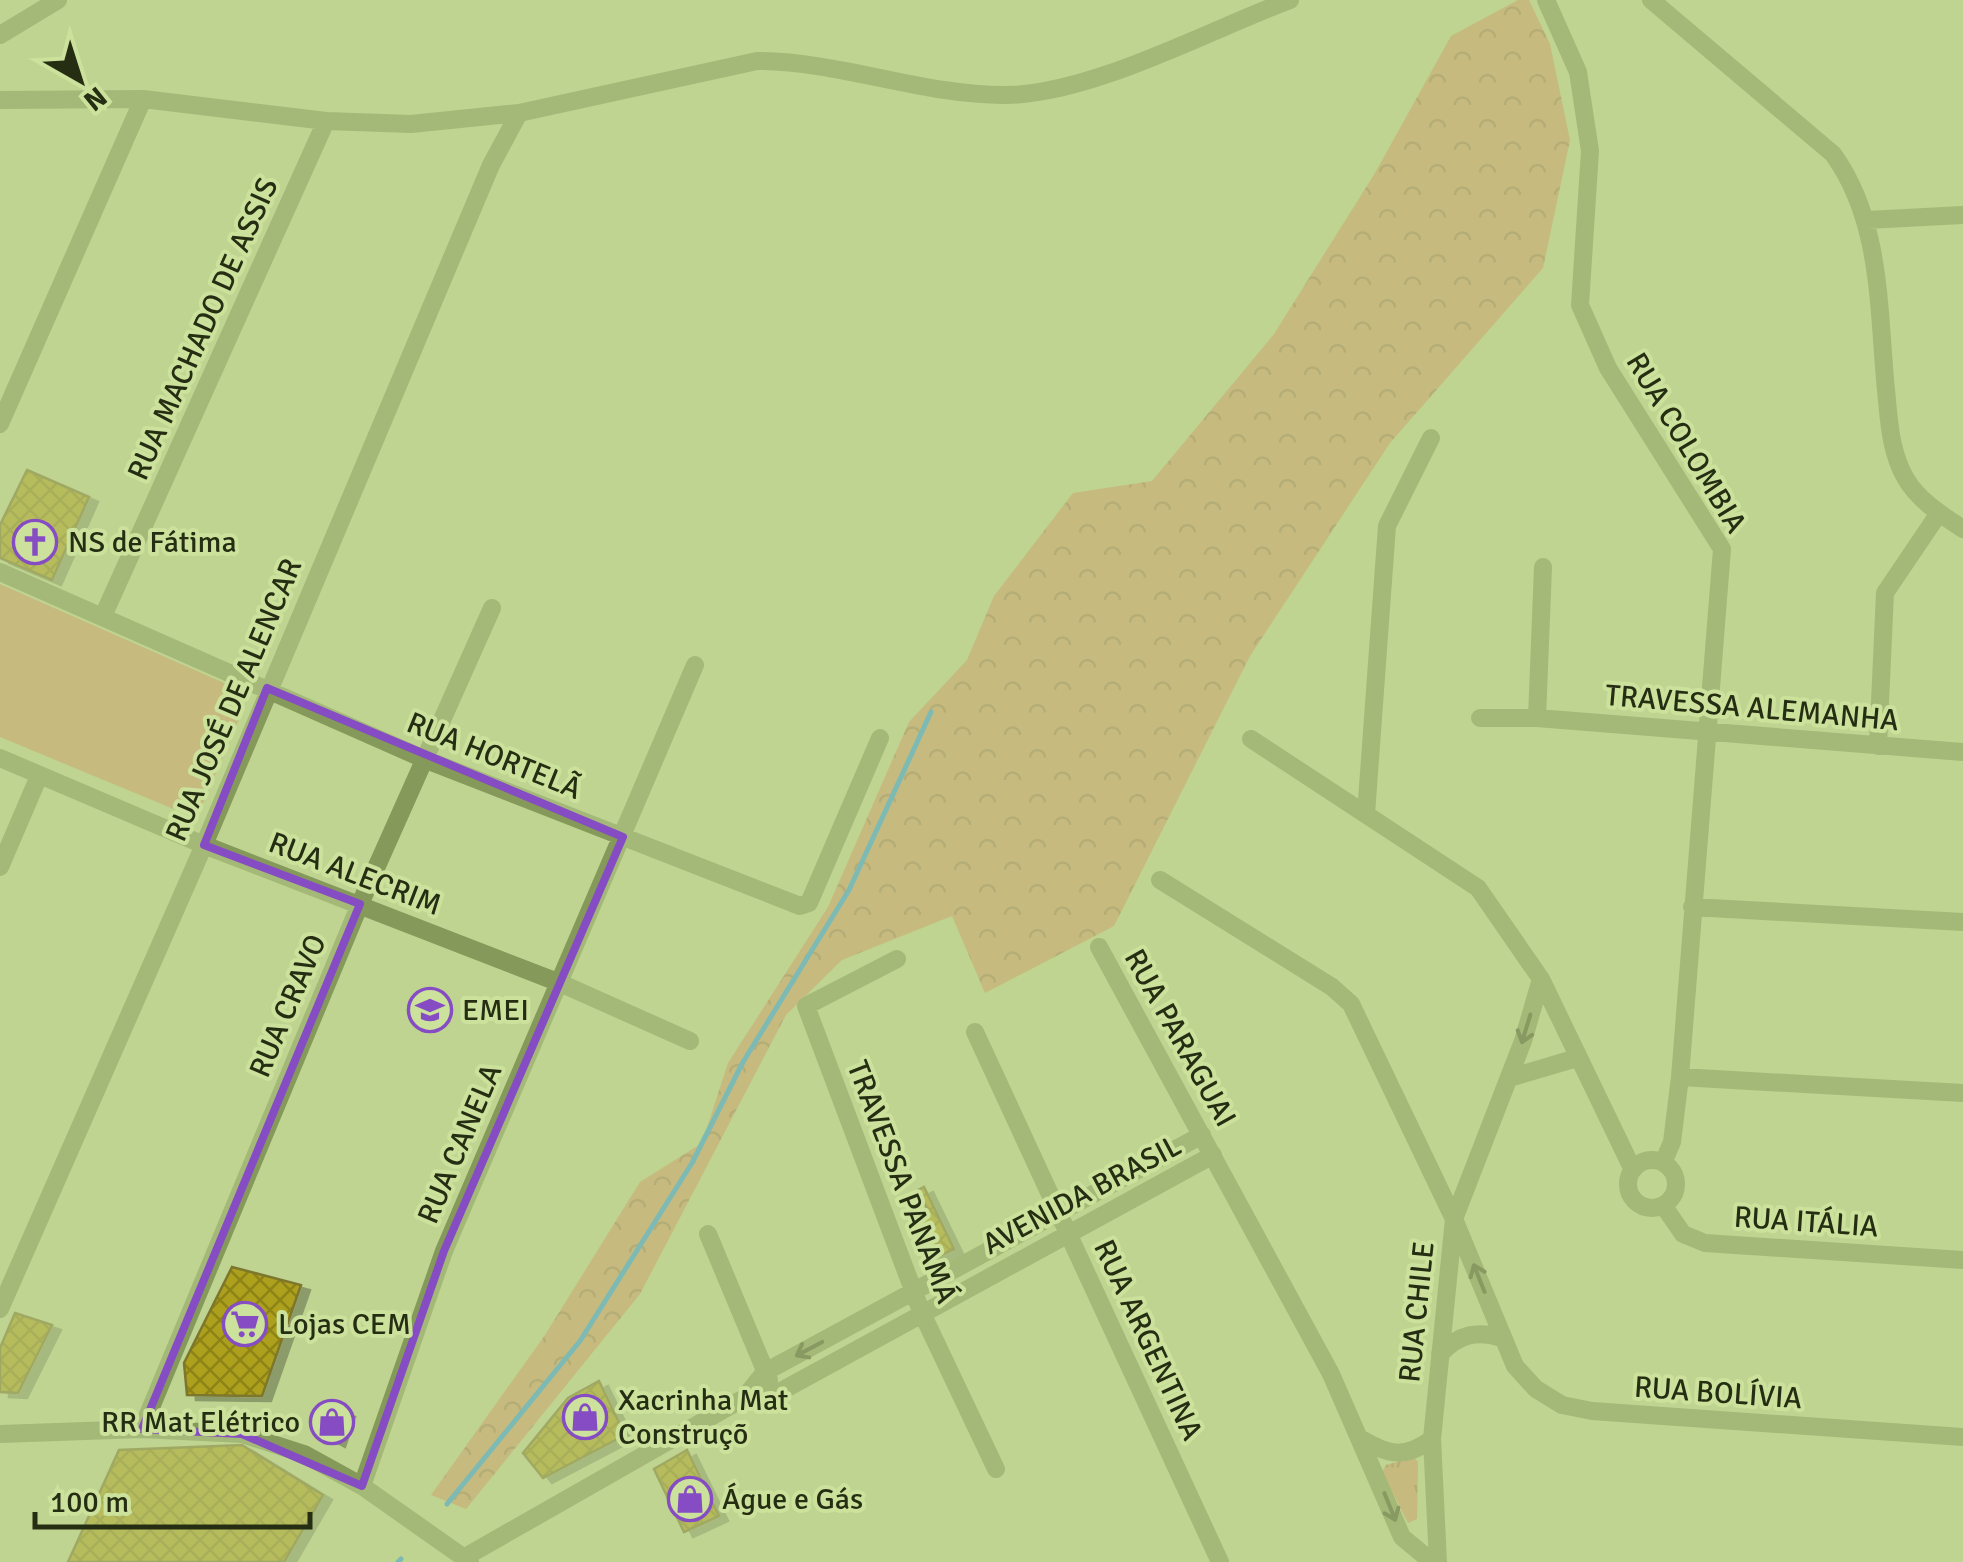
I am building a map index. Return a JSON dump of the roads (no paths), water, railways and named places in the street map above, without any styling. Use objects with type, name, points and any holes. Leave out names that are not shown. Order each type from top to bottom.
[{"type":"street","points":[[0,35],[58,0]]},
{"type":"street","points":[[0,100],[144,99],[326,121],[411,124],[518,112],[757,61],[795,61],[1008,95],[1117,69],[1290,0]]},
{"type":"street","name":"RUA COLOMBIA","points":[[1546,0],[1578,72],[1590,151],[1580,305],[1608,368],[1722,550],[1680,1078],[1672,1142],[1663,1163]]},
{"type":"street","points":[[1651,0],[1832,154],[1847,174],[1867,220],[1894,449],[1908,482],[1939,513],[1963,529]]},
{"type":"street","points":[[0,424],[144,99]]},
{"type":"street","name":"RUA JOSÉ DE ALENCAR","points":[[0,1308],[204,844],[491,165],[518,112]]},
{"type":"street","name":"RUA MACHADO DE ASSIS","points":[[104,614],[326,121]]},
{"type":"street","points":[[1867,220],[1963,215]]},
{"type":"street","points":[[1366,814],[1387,526],[1432,438]]},
{"type":"street","points":[[1878,746],[1885,593],[1939,513]]},
{"type":"street","points":[[1536,718],[1544,566]]},
{"type":"street","name":"RUA HORTELÃ","points":[[0,572],[104,614],[424,760],[800,906],[809,903],[880,738]]},
{"type":"street","name":"RUA CRAVO","points":[[142,1429],[360,904],[492,608]]},
{"type":"street","name":"RUA CANELA","points":[[362,1486],[444,1251],[696,664]]},
{"type":"street","name":"TRAVESSA ALEMANHA","points":[[1480,718],[1536,718],[1963,752]]},
{"type":"street","points":[[1250,739],[1478,888],[1541,980],[1633,1170]]},
{"type":"street","name":"RUA ALECRIM","points":[[0,758],[204,844],[560,984],[690,1041]]},
{"type":"street","points":[[0,867],[39,776]]},
{"type":"street","name":"RUA BOLÍVIA","points":[[1160,880],[1332,987],[1351,1004],[1454,1219],[1515,1366],[1536,1389],[1562,1404],[1592,1412],[1963,1437]]},
{"type":"street","points":[[1692,908],[1963,922]]},
{"type":"street","name":"RUA PARAGUAI","points":[[1099,948],[1212,1156]]},
{"type":"street","name":"TRAVESSA PANAMÁ","points":[[898,959],[806,1006],[917,1302],[996,1469]]},
{"type":"street","name":"RUA CHILE","points":[[1435,1562],[1432,1438],[1454,1219],[1509,1078],[1541,980]]},
{"type":"street","name":"RUA ARGENTINA","points":[[974,1032],[1220,1562]]},
{"type":"street","points":[[1509,1078],[1577,1058]]},
{"type":"street","points":[[1680,1078],[1963,1093]]},
{"type":"street","name":"AVENIDA BRASIL","points":[[744,1398],[774,1395],[866,1342],[917,1302],[1059,1214],[1202,1135]]},
{"type":"street","name":"AVENIDA BRASIL","points":[[467,1560],[744,1398],[766,1372],[854,1324],[917,1302],[1068,1234],[1212,1156],[1363,1440],[1402,1537],[1435,1562]]},
{"type":"street","points":[[1647,1161],[1663,1163],[1676,1184],[1663,1205],[1646,1208],[1632,1198],[1628,1184],[1633,1170],[1647,1161]]},
{"type":"street","name":"RUA ITÁLIA","points":[[1663,1205],[1683,1234],[1705,1243],[1963,1260]]},
{"type":"street","points":[[708,1234],[774,1395]]},
{"type":"street","points":[[854,1324],[866,1342]]},
{"type":"street","points":[[1440,1354],[1450,1344],[1475,1333],[1502,1338]]},
{"type":"street","points":[[0,1434],[142,1429],[242,1434],[304,1454],[362,1486],[467,1560]]},
{"type":"street","points":[[1363,1440],[1386,1454],[1402,1454],[1432,1438]]},
{"type":"waterway","points":[[447,1504],[580,1341],[692,1163],[743,1062],[849,890],[931,712]]},
{"type":"waterway","points":[[398,1562],[401,1559]]},
{"type":"place","name":"NS de Fátima","points":[[35,542]]},
{"type":"place","name":"EMEI","points":[[430,1010]]},
{"type":"place","name":"Lojas CEM","points":[[245,1324]]},
{"type":"place","name":"Xacrinha Mat Construçõ","points":[[585,1417]]},
{"type":"place","name":"RR Mat Elétrico","points":[[332,1422]]},
{"type":"place","name":"Águe e Gás","points":[[690,1499]]}]
